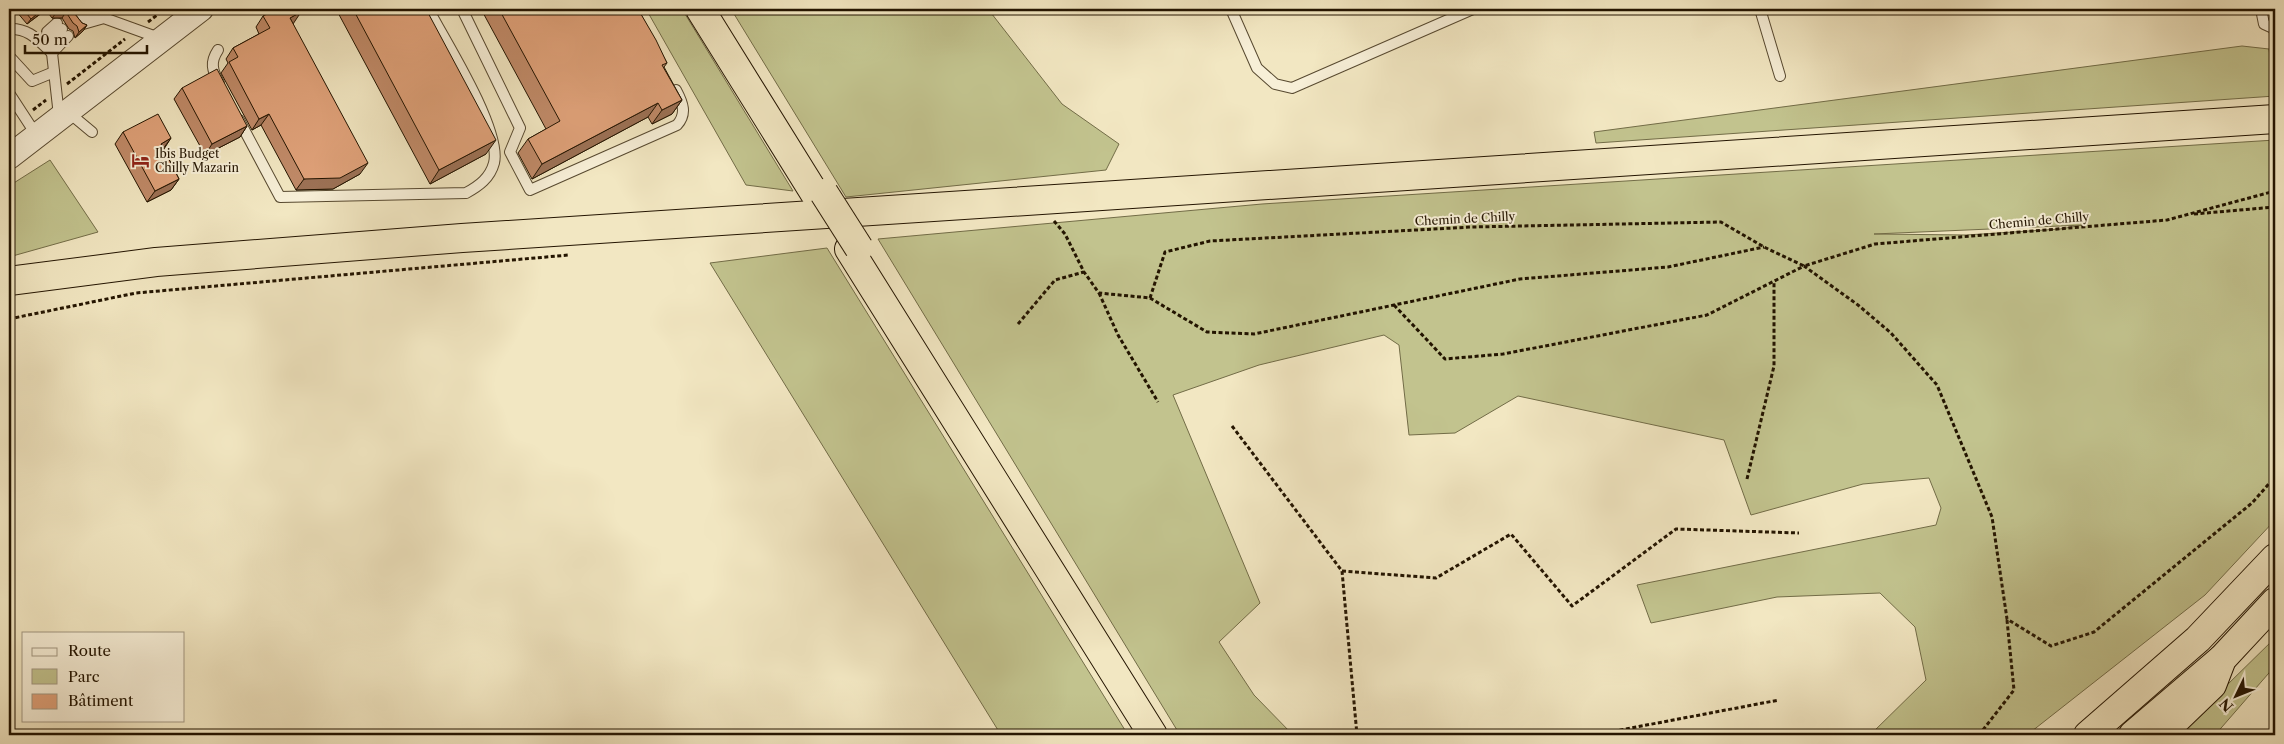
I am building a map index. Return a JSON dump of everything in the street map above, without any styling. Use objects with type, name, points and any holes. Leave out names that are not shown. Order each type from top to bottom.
[{"type":"highway","points":[[700,9],[820,193]]},
{"type":"highway","points":[[710,9],[820,193],[1153,735]]},
{"type":"highway","points":[[12,279],[156,262],[472,237],[2275,119]]},
{"type":"highway","points":[[854,248],[1161,735]]},
{"type":"highway","points":[[2088,735],[2198,639],[2275,558]]},
{"type":"highway","points":[[2133,735],[2222,659],[2275,602]]},
{"type":"highway","points":[[2160,735],[2212,685],[2222,659]]},
{"type":"street","points":[[9,158],[30,127],[64,116],[201,9]]},
{"type":"lane","points":[[88,9],[104,18],[163,39]]},
{"type":"lane","points":[[235,114],[280,197],[466,193],[479,186],[489,175],[494,162],[493,140],[474,93],[428,9]]},
{"type":"lane","points":[[462,9],[520,128],[510,152],[530,190],[677,125],[682,119],[684,108],[672,82]]},
{"type":"lane","points":[[1231,9],[1256,68],[1275,84],[1292,88],[1473,9]]},
{"type":"lane","points":[[1760,9],[1780,76]]},
{"type":"lane","points":[[2261,9],[2264,24],[2275,29]]},
{"type":"lane","points":[[76,15],[104,18]]},
{"type":"lane","points":[[9,29],[20,28],[32,34],[52,53]]},
{"type":"lane","points":[[52,53],[62,30],[47,32],[52,53],[56,92],[64,116],[92,132]]},
{"type":"lane","points":[[218,50],[212,59],[213,72],[222,89]]},
{"type":"lane","points":[[9,56],[32,81],[54,72]]},
{"type":"lane","points":[[9,92],[30,127]]},
{"type":"path","points":[[30,127],[56,92],[165,9]]},
{"type":"path","name":"Chemin de Chilly","points":[[1394,305],[1445,359],[1503,354],[1707,315],[1804,266],[1875,244],[2167,220],[2275,191]]},
{"type":"path","points":[[2184,215],[2275,207]]},
{"type":"path","points":[[1048,222],[1055,221],[1065,234],[1084,272],[1099,293],[1118,336],[1158,402]]},
{"type":"path","name":"Chemin de Chilly","points":[[1150,298],[1165,252],[1210,241],[1491,226],[1721,222],[1764,248],[1804,266]]},
{"type":"path","points":[[1099,293],[1150,298],[1207,332],[1254,334],[1520,279],[1668,267],[1764,248]]},
{"type":"path","points":[[9,320],[136,293],[571,254]]},
{"type":"path","points":[[1804,266],[1858,305],[1891,333],[1937,385],[1992,517],[2007,619],[2014,690],[1980,735]]},
{"type":"path","points":[[1018,324],[1055,280],[1084,272]]},
{"type":"path","points":[[1747,479],[1774,366],[1774,281]]},
{"type":"path","points":[[1232,426],[1342,571],[1358,735]]},
{"type":"path","points":[[2007,619],[2051,646],[2094,632],[2252,503],[2275,477]]},
{"type":"path","points":[[1342,571],[1436,578],[1511,534],[1572,606],[1676,529],[1799,533]]},
{"type":"path","points":[[1594,735],[1779,700]]},
{"type":"green space","points":[[646,9],[682,9],[793,191],[746,185]]},
{"type":"green space","points":[[731,9],[988,9],[1062,104],[1119,144],[1106,170],[846,197]]},
{"type":"green space","points":[[2242,46],[2269,49],[2275,96],[1596,143],[1594,132]]},
{"type":"green space","points":[[2275,140],[2275,520],[2205,595],[2027,735],[1870,735],[1926,680],[1915,627],[1880,593],[1777,597],[1651,623],[1637,585],[1936,525],[1941,508],[1929,478],[1863,484],[1751,515],[1724,440],[1518,396],[1455,433],[1409,435],[1399,345],[1384,335],[1259,365],[1173,395],[1260,603],[1219,642],[1254,695],[1293,735],[1180,735],[878,239],[1262,204]],"holes":[[[2083,225],[2060,229],[1966,235],[1874,234]]]},
{"type":"green space","points":[[50,160],[98,232],[9,257],[9,186]]},
{"type":"green space","points":[[827,248],[1128,735],[1001,735],[710,263]]},
{"type":"green space","points":[[2275,638],[2275,666],[2215,735],[2176,735]]},
{"type":"building","points":[[23,9],[43,9],[31,19]]},
{"type":"building","points":[[54,9],[71,9],[82,23],[87,25],[79,32],[77,26],[66,12],[57,12]]},
{"type":"building","points":[[277,9],[299,9],[301,12],[290,18],[368,163],[340,178],[304,179],[269,114],[259,119],[229,62],[238,57],[233,48],[270,28],[263,16]]},
{"type":"building","points":[[353,9],[426,9],[496,140],[439,170]]},
{"type":"building","points":[[499,9],[638,9],[667,63],[662,65],[682,100],[662,110],[658,103],[542,164],[528,139],[560,121]]},
{"type":"building","points":[[217,69],[247,126],[212,144],[182,88]]},
{"type":"building","points":[[158,114],[171,138],[161,144],[179,179],[155,191],[123,132]]},
{"type":"place","name":"Ibis Budget Chilly Mazarin","points":[[141,161]]}]
